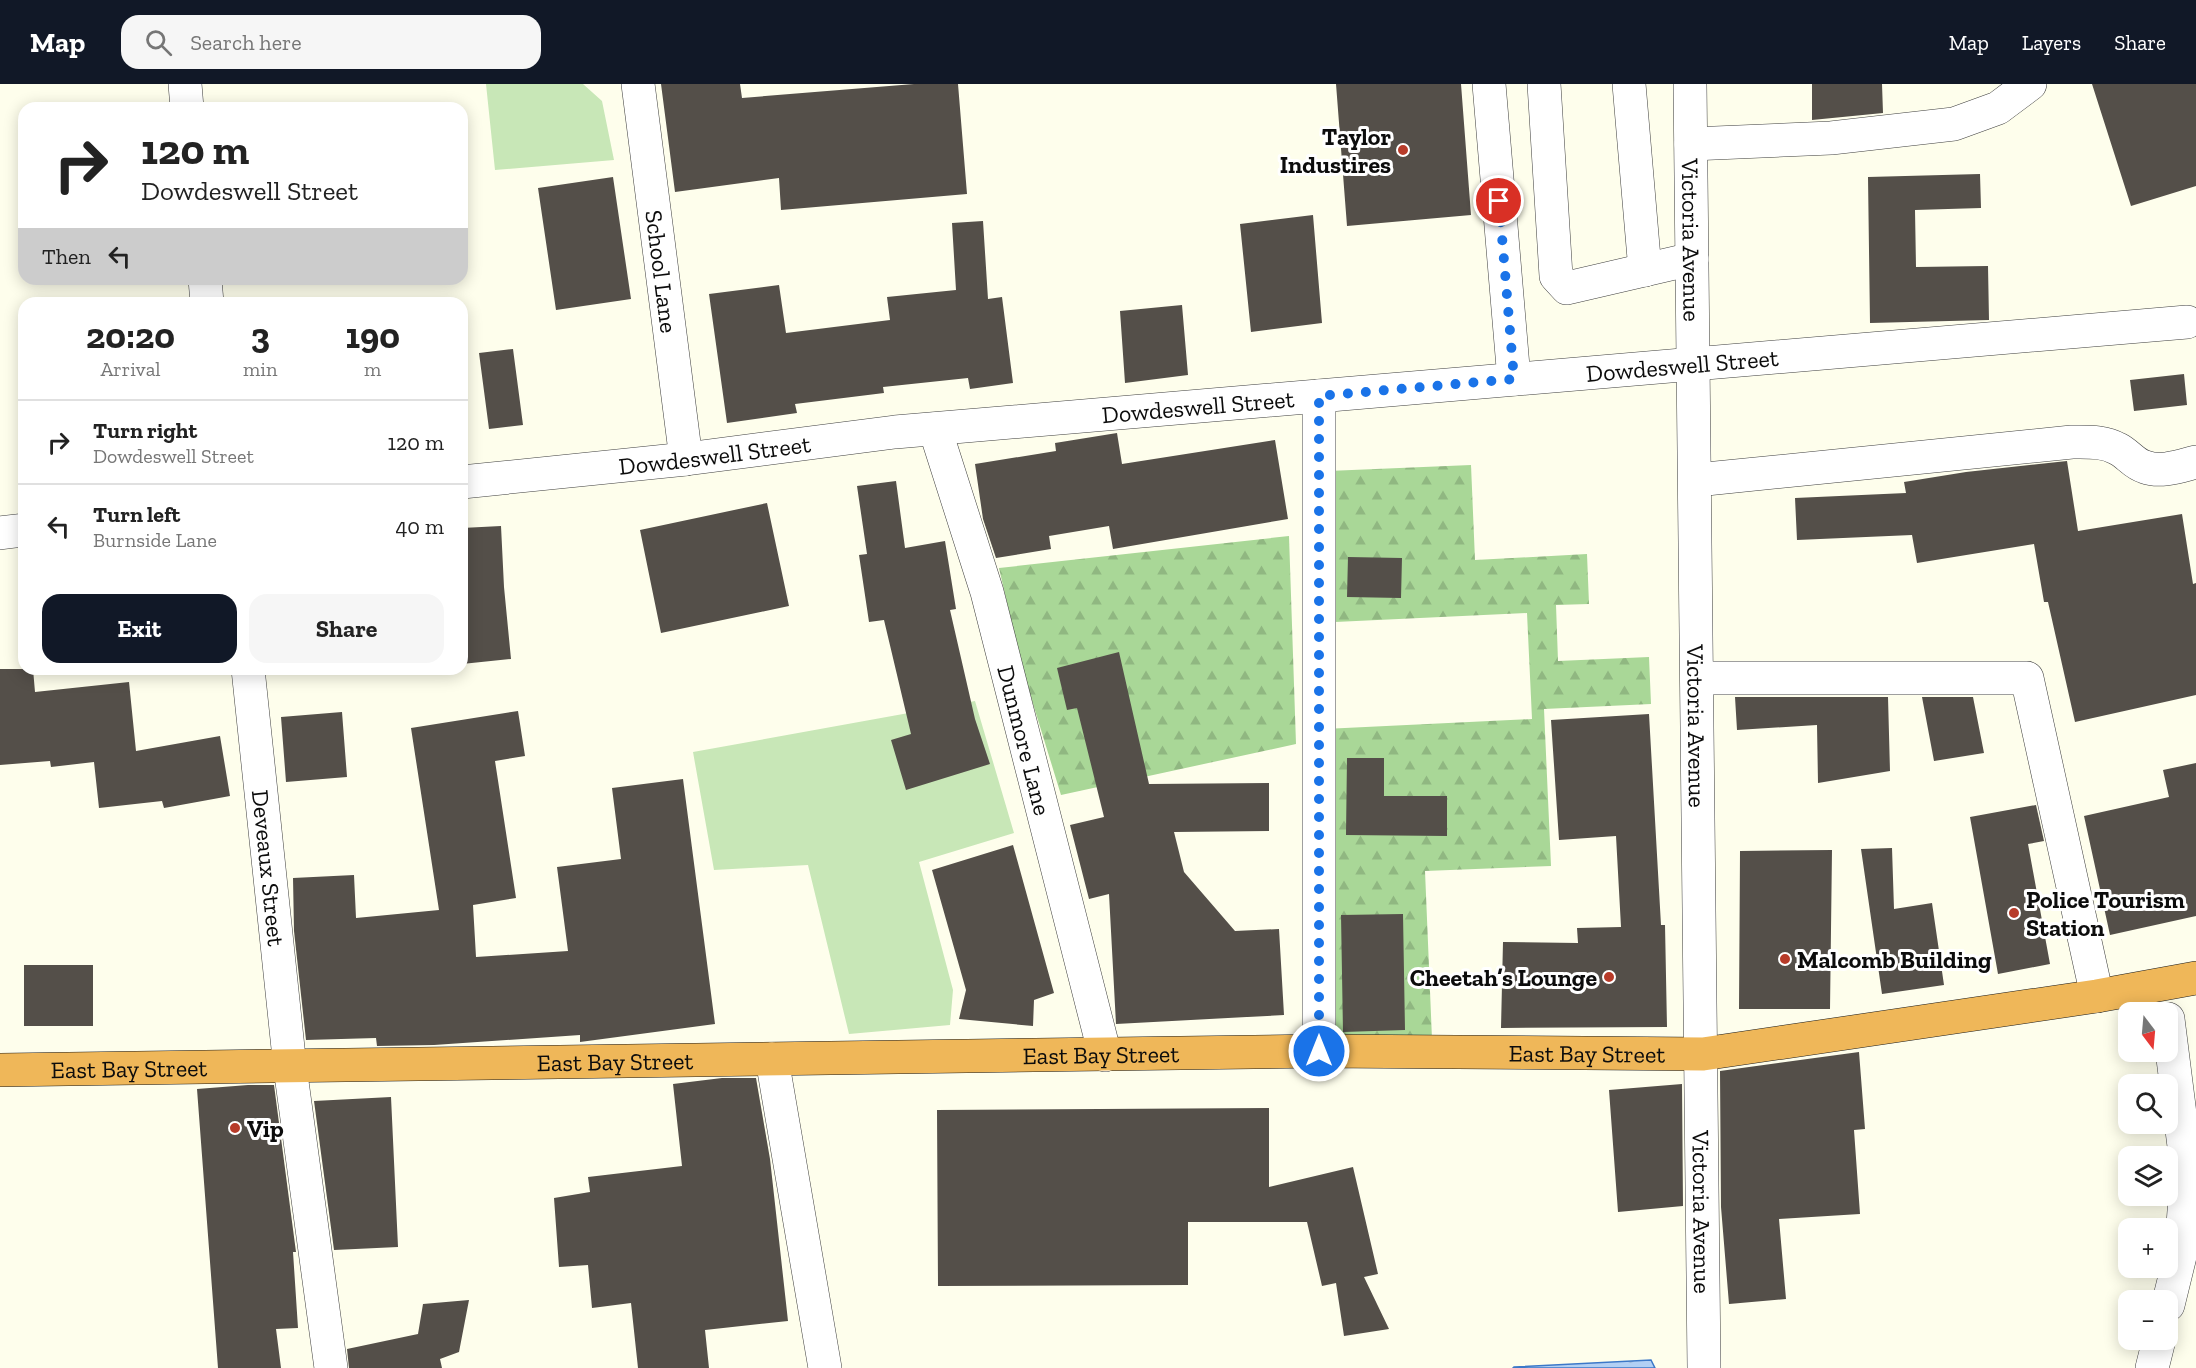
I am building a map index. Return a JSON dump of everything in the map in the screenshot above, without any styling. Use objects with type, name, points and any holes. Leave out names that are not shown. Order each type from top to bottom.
[{"type":"highway","name":"East Bay Street","points":[[0,1070],[1319,1051],[1702,1054],[2097,996],[2165,998],[2196,978]]},
{"type":"street","points":[[185,84],[186,102]]},
{"type":"street","name":"School Lane","points":[[638,84],[686,459]]},
{"type":"street","points":[[1489,84],[1514,379]]},
{"type":"street","points":[[1544,84],[1556,276],[1567,288],[1692,259]]},
{"type":"street","points":[[1629,84],[1645,270]]},
{"type":"street","name":"Victoria Avenue","points":[[1690,84],[1704,1368]]},
{"type":"street","points":[[1691,144],[1831,138],[1954,124],[1998,108],[2030,84]]},
{"type":"street","name":"Dowdeswell Street","points":[[468,481],[686,459],[935,429],[2187,322]]},
{"type":"street","points":[[1319,396],[1319,1051]]},
{"type":"street","name":"Dunmore Lane","points":[[935,429],[987,592],[1105,1055]]},
{"type":"street","points":[[1696,480],[2072,442],[2101,442],[2119,449],[2136,464],[2148,468],[2169,469],[2196,462]]},
{"type":"street","points":[[0,533],[18,531]]},
{"type":"street","name":"Deveaux Street","points":[[249,675],[290,1067],[331,1368]]},
{"type":"street","points":[[1698,678],[2027,678],[2097,996]]},
{"type":"street","points":[[772,1059],[825,1368]]},
{"type":"street","points":[[2172,1290],[2189,1214],[2187,1170],[2173,1062]]},
{"type":"street","points":[[2152,1368],[2156,1350]]},
{"type":"green space","points":[[486,84],[583,84],[602,101],[614,160],[495,170]]},
{"type":"green space","points":[[1471,465],[1475,560],[1587,554],[1589,604],[1556,605],[1558,661],[1649,657],[1651,704],[1544,709],[1551,866],[1425,871],[1432,1039],[1336,1036],[1324,729],[1532,719],[1527,613],[1335,622],[1328,471]]},
{"type":"green space","points":[[1289,536],[1296,744],[1061,795],[1022,668],[999,568]]},
{"type":"green space","points":[[975,701],[1014,833],[919,862],[953,990],[950,1025],[849,1034],[808,865],[714,870],[693,752]]},
{"type":"water","points":[[1651,1360],[1655,1368],[1513,1368],[1514,1367]]},
{"type":"building","points":[[661,84],[740,84],[742,98],[914,84],[958,84],[967,194],[781,210],[779,178],[675,192]]},
{"type":"building","name":"Taylor Industires","points":[[1336,84],[1461,84],[1471,215],[1347,226]]},
{"type":"building","points":[[1812,84],[1882,84],[1883,113],[1812,120]]},
{"type":"building","points":[[2092,84],[2196,84],[2196,186],[2131,206]]},
{"type":"building","points":[[1980,174],[1981,208],[1915,210],[1916,267],[1988,266],[1989,320],[1870,323],[1868,177]]},
{"type":"building","points":[[613,177],[631,299],[556,310],[538,188]]},
{"type":"building","points":[[1313,215],[1322,323],[1251,332],[1240,224]]},
{"type":"building","points":[[983,221],[988,299],[1002,297],[1013,383],[970,389],[968,378],[883,387],[884,393],[795,404],[797,413],[727,423],[709,294],[779,285],[786,333],[890,320],[887,297],[956,290],[952,223]]},
{"type":"building","points":[[1182,305],[1188,375],[1125,383],[1120,311]]},
{"type":"building","points":[[513,349],[523,425],[489,429],[479,353]]},
{"type":"building","points":[[2184,374],[2187,405],[2134,411],[2130,380]]},
{"type":"building","points":[[1117,433],[1122,464],[1275,440],[1288,519],[1113,549],[1109,526],[1049,536],[1051,549],[996,558],[983,519],[975,464],[1056,451],[1055,443]]},
{"type":"building","points":[[2067,461],[2078,531],[2182,514],[2193,584],[2196,583],[2196,695],[2075,722],[2048,602],[2044,602],[2034,544],[1917,563],[1912,535],[1797,540],[1795,498],[1906,493],[1904,482],[1966,472]]},
{"type":"building","points":[[896,481],[905,548],[945,541],[956,609],[950,610],[975,719],[990,764],[906,790],[891,740],[911,734],[884,620],[869,622],[859,555],[867,554],[857,486]]},
{"type":"building","points":[[767,503],[789,606],[661,633],[640,530]]},
{"type":"building","points":[[501,526],[511,659],[468,663],[468,528]]},
{"type":"building","points":[[1348,557],[1402,558],[1401,598],[1347,597]]},
{"type":"building","points":[[1119,652],[1149,784],[1269,783],[1269,831],[1174,832],[1184,872],[1235,931],[1279,929],[1284,1015],[1116,1024],[1109,894],[1089,899],[1070,825],[1104,817],[1077,708],[1067,710],[1057,668]]},
{"type":"building","points":[[0,669],[18,669],[18,675],[34,675],[35,692],[129,682],[136,751],[220,736],[230,796],[164,808],[162,801],[99,808],[94,762],[51,767],[50,761],[0,765]]},
{"type":"building","points":[[1735,697],[1888,697],[1890,771],[1818,783],[1817,725],[1737,730]]},
{"type":"building","points":[[1922,697],[1973,697],[1984,753],[1934,761]]},
{"type":"building","points":[[518,711],[525,756],[495,761],[516,898],[473,905],[476,957],[568,951],[557,867],[621,859],[612,788],[683,779],[715,1024],[580,1042],[580,1035],[434,1045],[377,1046],[376,1038],[306,1040],[294,931],[293,878],[354,875],[356,918],[439,910],[411,728]]},
{"type":"building","points":[[342,712],[347,777],[286,782],[281,717]]},
{"type":"building","points":[[1649,714],[1661,925],[1665,925],[1667,1027],[1501,1028],[1503,942],[1578,943],[1577,928],[1621,927],[1616,836],[1559,840],[1551,720]]},
{"type":"building","points":[[1347,758],[1384,758],[1384,796],[1447,796],[1447,836],[1346,835]]},
{"type":"building","points":[[2196,763],[2196,916],[2110,935],[2084,816],[2169,797],[2163,770]]},
{"type":"building","name":"Police Tourism Station","points":[[2036,805],[2044,841],[2028,844],[2050,964],[1998,974],[1970,817]]},
{"type":"building","points":[[1013,845],[1054,993],[1034,1000],[1033,1026],[959,1019],[966,990],[932,870]]},
{"type":"building","points":[[1892,848],[1894,909],[1932,903],[1944,985],[1882,994],[1861,849]]},
{"type":"building","name":"Malcomb Building","points":[[1832,850],[1830,1009],[1739,1009],[1740,851]]},
{"type":"building","points":[[1403,914],[1405,1030],[1343,1032],[1341,915]]},
{"type":"building","points":[[24,965],[93,965],[93,1026],[24,1026]]},
{"type":"building","points":[[1859,1052],[1865,1129],[1854,1130],[1860,1214],[1779,1219],[1786,1299],[1729,1304],[1721,1207],[1720,1071]]},
{"type":"building","points":[[722,1078],[756,1078],[770,1159],[788,1321],[705,1330],[709,1368],[638,1368],[631,1303],[592,1308],[588,1265],[559,1267],[554,1198],[590,1192],[588,1177],[682,1166],[673,1084]]},
{"type":"building","points":[[1682,1084],[1683,1206],[1618,1212],[1609,1090]]},
{"type":"building","points":[[274,1085],[296,1252],[293,1252],[298,1328],[276,1329],[281,1368],[218,1368],[197,1089]]},
{"type":"building","points":[[391,1097],[398,1247],[334,1250],[314,1101]]},
{"type":"building","points":[[1269,1108],[1269,1187],[1353,1167],[1378,1274],[1364,1277],[1389,1329],[1344,1336],[1336,1283],[1322,1286],[1307,1222],[1188,1222],[1188,1285],[938,1286],[937,1110]]},
{"type":"building","points":[[469,1300],[459,1352],[440,1359],[442,1368],[349,1368],[347,1349],[418,1334],[423,1304]]},
{"type":"place","name":"Taylor Industires","points":[[1403,150]]},
{"type":"place","name":"Police Tourism Station","points":[[2014,913]]},
{"type":"place","name":"Malcomb Building","points":[[1785,959]]},
{"type":"place","name":"Cheetah’s Lounge","points":[[1609,977]]},
{"type":"place","name":"Vip","points":[[235,1128]]},
{"type":"route","points":[[1319,1051],[1319,396],[1514,379],[1499,201]]}]
